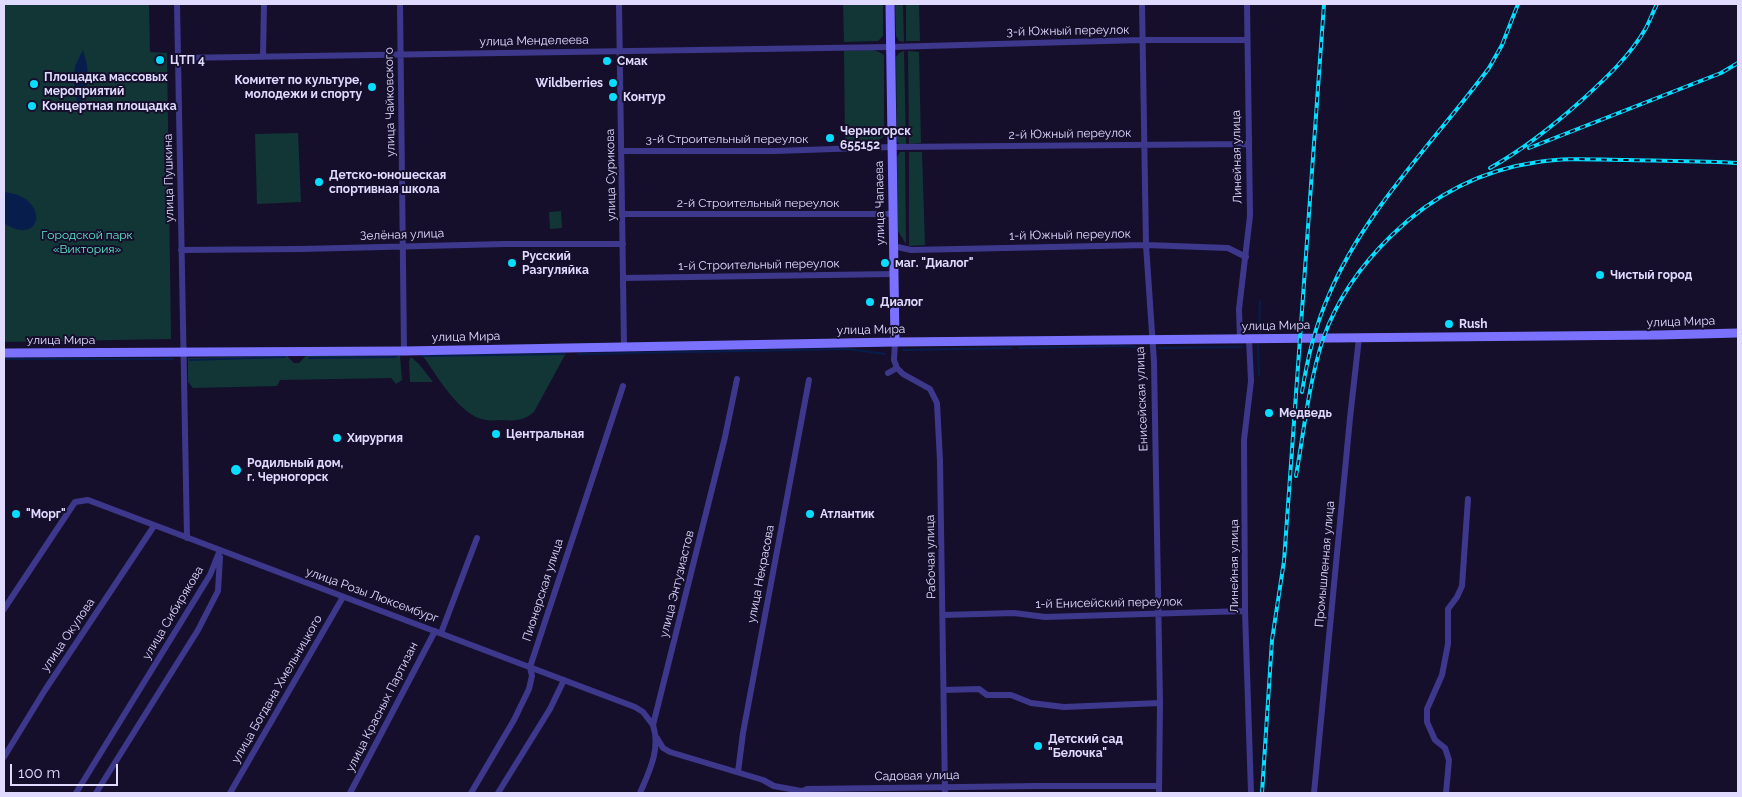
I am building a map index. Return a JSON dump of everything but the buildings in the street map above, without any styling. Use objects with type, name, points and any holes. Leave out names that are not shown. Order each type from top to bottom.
[{"type":"main road","name":"улица Чапаева","points":[[890,4],[895,342]]},
{"type":"main road","name":"улица Мира","points":[[4,353],[404,351],[895,342],[1152,341],[1738,333]]},
{"type":"street","name":"улица Пушкина","points":[[177,4],[188,538]]},
{"type":"street","points":[[263,56],[264,4]]},
{"type":"street","name":"улица Чайковского","points":[[400,4],[404,351]]},
{"type":"street","name":"улица Сурикова","points":[[620,4],[624,347]]},
{"type":"street","name":"Енисейская улица","points":[[1142,4],[1141,40],[1146,245],[1154,362],[1160,703],[1158,790]]},
{"type":"street","name":"Линейная улица","points":[[1247,4],[1250,216],[1240,309],[1251,381],[1244,440],[1245,611],[1251,793]]},
{"type":"street","name":"3-й Южный переулок","points":[[890,46],[1141,40],[1247,40]]},
{"type":"street","name":"улица Менделеева","points":[[178,58],[890,46]]},
{"type":"street","name":"2-й Южный переулок","points":[[892,147],[1248,144]]},
{"type":"street","name":"3-й Строительный переулок","points":[[622,150],[775,151],[892,147]]},
{"type":"street","name":"2-й Строительный переулок","points":[[623,214],[893,214]]},
{"type":"street","name":"Зелёная улица","points":[[181,250],[505,244],[623,244]]},
{"type":"street","name":"1-й Южный переулок","points":[[893,246],[911,250],[1146,245],[1228,248],[1246,256]]},
{"type":"street","name":"1-й Строительный переулок","points":[[624,278],[894,274]]},
{"type":"street","name":"Промышленная улица","points":[[1314,793],[1359,338]]},
{"type":"street","points":[[888,373],[897,368],[894,360],[895,342]]},
{"type":"street","name":"Рабочая улица","points":[[897,368],[903,374],[930,389],[937,403],[940,454],[945,790]]},
{"type":"street","name":"улица Энтузиастов","points":[[653,725],[725,437],[737,379]]},
{"type":"street","name":"улица Некрасова","points":[[738,772],[746,714],[809,380]]},
{"type":"street","name":"Пионерская улица","points":[[471,793],[514,720],[529,689],[532,676],[530,667],[623,386]]},
{"type":"street","points":[[1446,793],[1448,760],[1445,748],[1435,740],[1427,722],[1427,709],[1442,675],[1448,644],[1448,609],[1457,598],[1462,586],[1468,499]]},
{"type":"street","name":"улица Розы Люксембург","points":[[4,608],[75,502],[88,500],[635,707],[643,712],[653,725]]},
{"type":"street","name":"улица Окулова","points":[[4,757],[45,690],[154,526]]},
{"type":"street","name":"улица Красных Партизан","points":[[350,793],[438,632],[477,538]]},
{"type":"street","name":"улица Сибирякова","points":[[76,793],[210,575],[220,550]]},
{"type":"street","name":"улица Сибирякова","points":[[96,793],[198,630],[218,591],[220,550]]},
{"type":"street","name":"улица Богдана Хмельницкого","points":[[230,793],[343,596]]},
{"type":"street","name":"1-й Енисейский переулок","points":[[943,615],[1014,613],[1045,617],[1245,611]]},
{"type":"street","points":[[498,793],[550,709],[564,680]]},
{"type":"street","points":[[944,690],[979,689],[987,695],[1011,695],[1031,703],[1064,708],[1160,703]]},
{"type":"street","points":[[653,725],[657,738],[663,748],[670,752],[763,780],[774,786],[800,792]]},
{"type":"street","points":[[640,793],[650,770],[657,738]]},
{"type":"street","points":[[774,786],[779,793]]},
{"type":"street","points":[[1038,786],[1038,793]]},
{"type":"street","name":"Садовая улица","points":[[800,792],[807,789],[937,787],[945,790],[1038,786],[1158,790]]},
{"type":"green space","name":"Городской парк «Виктория»","points":[[4,4],[149,4],[150,52],[167,53],[171,339],[4,342]]},
{"type":"green space","points":[[843,4],[883,4],[883,36],[878,41],[844,42]]},
{"type":"green space","points":[[895,4],[903,4],[904,42],[899,41],[896,36]]},
{"type":"green space","points":[[906,4],[919,4],[920,41],[906,41]]},
{"type":"green space","points":[[873,50],[884,55],[884,136],[878,141],[845,144],[844,51]]},
{"type":"green space","points":[[904,51],[906,144],[899,144],[897,141],[896,57]]},
{"type":"green space","points":[[908,51],[919,52],[921,143],[909,144]]},
{"type":"green space","points":[[298,133],[301,202],[257,204],[255,134]]},
{"type":"green space","points":[[900,152],[905,152],[906,244],[898,231],[897,157]]},
{"type":"green space","points":[[909,152],[922,152],[925,245],[909,246]]},
{"type":"green space","points":[[561,211],[562,228],[550,229],[549,212]]},
{"type":"green space","points":[[566,353],[534,412],[519,420],[486,420],[476,417],[467,411],[449,394],[422,355]]},
{"type":"green space","points":[[287,356],[294,363],[299,363],[306,356],[400,356],[402,380],[396,384],[391,378],[280,380],[277,386],[193,388],[188,382],[188,358]]},
{"type":"green space","points":[[411,357],[433,382],[410,382],[409,361]]},
{"type":"water","points":[[83,50],[88,76],[93,79],[88,82],[79,108],[74,82],[69,78],[74,75],[75,66]]},
{"type":"water","points":[[4,192],[19,196],[29,202],[35,210],[36,219],[34,226],[27,230],[17,229],[4,223]]},
{"type":"waterway","points":[[1259,331],[1260,301]]},
{"type":"waterway","points":[[1258,345],[1259,376]]},
{"type":"waterway","points":[[1019,348],[1127,346],[1140,348]]},
{"type":"waterway","points":[[1159,348],[1242,347]]},
{"type":"waterway","points":[[903,350],[1012,348]]},
{"type":"waterway","points":[[578,354],[849,349],[885,354]]},
{"type":"waterway","points":[[423,356],[564,354]]},
{"type":"waterway","points":[[190,360],[285,357]]},
{"type":"waterway","points":[[309,358],[396,357]]},
{"type":"waterway","points":[[4,359],[173,359]]},
{"type":"railway","points":[[1262,793],[1272,640],[1284,561],[1324,4]]},
{"type":"railway","points":[[1302,392],[1315,332],[1328,297],[1343,266],[1360,236],[1401,178],[1489,68],[1502,45],[1518,4]]},
{"type":"railway","points":[[1490,168],[1515,153],[1549,128],[1609,75],[1640,38],[1657,4]]},
{"type":"railway","points":[[1529,148],[1721,73],[1738,63]]},
{"type":"railway","points":[[1296,476],[1314,372],[1323,339],[1335,310],[1361,270],[1381,246],[1407,221],[1424,208],[1477,178],[1497,171],[1538,162],[1583,159],[1738,163]]},
{"type":"place","name":"ЦТП 4","points":[[160,60]]},
{"type":"place","name":"Смак","points":[[607,61]]},
{"type":"place","name":"Wildberries","points":[[613,83]]},
{"type":"place","name":"Площадка массовых мероприятий","points":[[34,84]]},
{"type":"place","name":"Комитет по культуре, молодежи и спорту","points":[[372,87]]},
{"type":"place","name":"Контур","points":[[613,97]]},
{"type":"place","name":"Концертная площадка","points":[[32,106]]},
{"type":"place","name":"Черногорск 655152","points":[[830,138]]},
{"type":"place","name":"Детско-юношеская спортивная школа","points":[[319,182]]},
{"type":"place","name":"Русский Разгуляйка","points":[[512,263]]},
{"type":"place","name":"маг. \"Диалог\"","points":[[885,263]]},
{"type":"place","name":"Чистый город","points":[[1600,275]]},
{"type":"place","name":"Диалог","points":[[870,302]]},
{"type":"place","name":"Rush","points":[[1449,324]]},
{"type":"place","name":"Медведь","points":[[1269,413]]},
{"type":"place","name":"Центральная","points":[[496,434]]},
{"type":"place","name":"Хирургия","points":[[337,438]]},
{"type":"place","name":"Родильный дом, г. Черногорск","points":[[236,470]]},
{"type":"place","name":"\"Морг\"","points":[[16,514]]},
{"type":"place","name":"Атлантик","points":[[810,514]]},
{"type":"place","name":"Детский сад \"Белочка\"","points":[[1038,746]]}]
